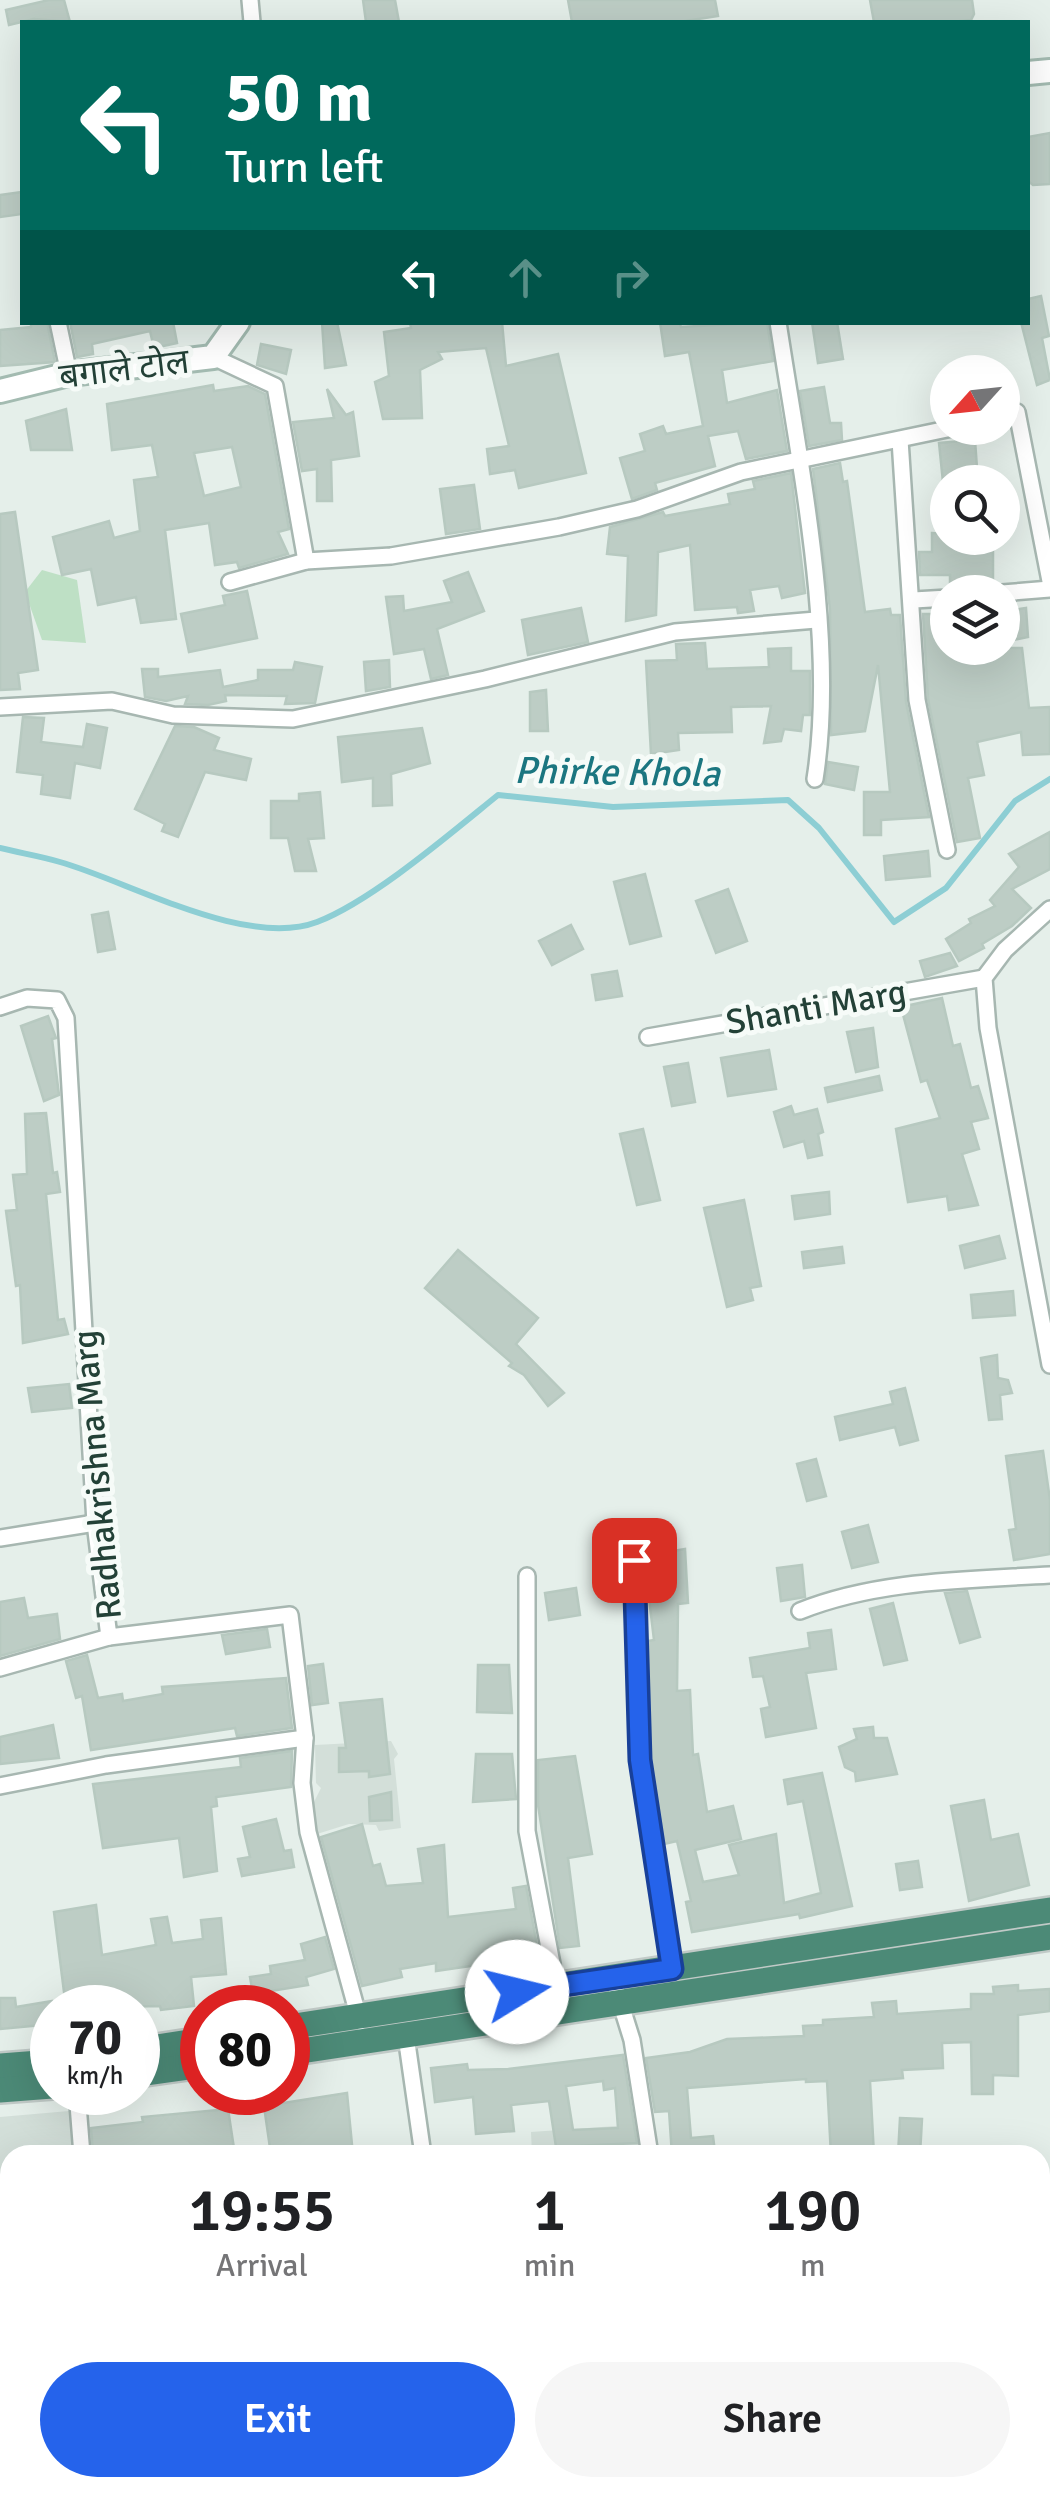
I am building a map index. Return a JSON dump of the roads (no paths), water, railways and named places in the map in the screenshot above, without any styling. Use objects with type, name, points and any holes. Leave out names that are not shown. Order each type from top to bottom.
[{"type":"highway","points":[[310,2024],[556,1985],[615,1991],[672,1969],[1050,1910]]},
{"type":"highway","points":[[310,2050],[406,2036],[615,1991],[1050,1937]]},
{"type":"highway","points":[[0,2066],[30,2064]]},
{"type":"highway","points":[[0,2090],[30,2088]]},
{"type":"main road","name":"बगाले टोल","points":[[0,391],[69,374],[213,357],[237,326]]},
{"type":"street","points":[[59,325],[69,374]]},
{"type":"street","points":[[778,325],[816,620],[824,728],[816,779]]},
{"type":"street","points":[[213,357],[276,386],[306,561]]},
{"type":"street","points":[[1020,427],[1050,581]]},
{"type":"street","points":[[230,582],[306,561],[390,556],[559,526],[637,509],[734,474],[930,433]]},
{"type":"street","points":[[900,440],[914,600],[917,700],[947,850]]},
{"type":"street","points":[[1020,592],[1050,589]]},
{"type":"street","points":[[914,600],[930,599]]},
{"type":"street","points":[[0,707],[112,701],[172,715],[294,719],[486,679],[675,632],[816,620]]},
{"type":"street","points":[[1050,909],[1005,950],[984,978],[988,1028],[1050,1365]]},
{"type":"street","name":"Shanti Marg","points":[[648,1036],[984,978]]},
{"type":"street","name":"Radhakrishna Marg","points":[[0,1007],[27,998],[57,1000],[66,1018],[94,1522],[109,1636],[290,1615],[305,1738],[302,1783],[308,1832],[365,2042]]},
{"type":"street","points":[[0,1538],[94,1522]]},
{"type":"street","points":[[634,1560],[640,1760],[672,1969]]},
{"type":"street","points":[[800,1611],[825,1601],[934,1582],[1050,1575]]},
{"type":"street","points":[[527,1576],[527,1832],[556,1985]]},
{"type":"street","points":[[0,1668],[109,1636]]},
{"type":"street","points":[[0,1786],[106,1765],[305,1738]]},
{"type":"street","points":[[615,1991],[632,2040],[648,2145]]},
{"type":"street","points":[[406,2036],[422,2145]]},
{"type":"street","points":[[79,2115],[81,2145]]},
{"type":"waterway","name":"Phirke Khola","points":[[0,848],[88,871],[222,920],[288,928],[317,922],[362,899],[498,795],[613,807],[788,800],[819,828],[894,922],[946,888],[1015,801],[1050,779]]}]
